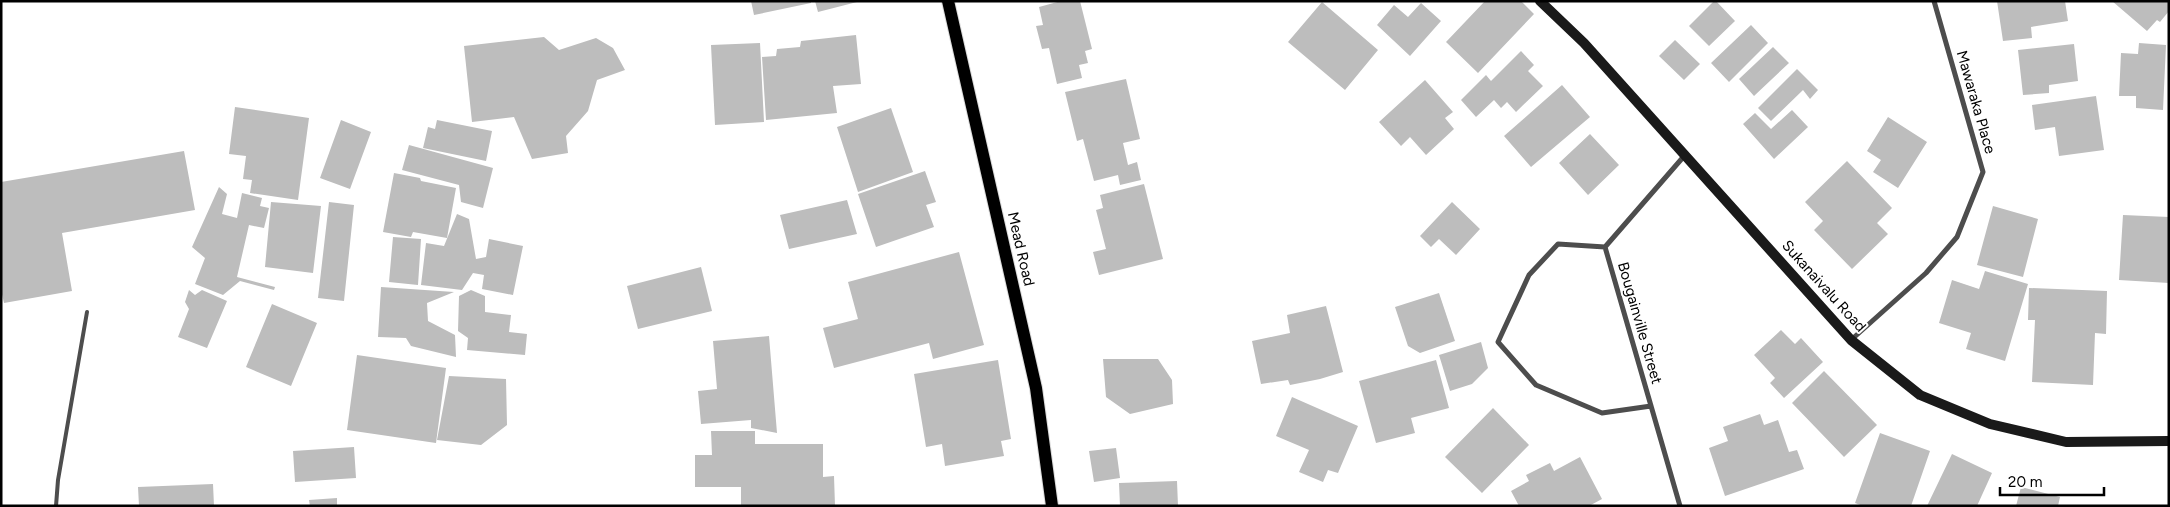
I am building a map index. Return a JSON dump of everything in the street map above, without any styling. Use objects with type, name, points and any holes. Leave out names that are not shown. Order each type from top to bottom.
[{"type":"main road","name":"Mead Road","points":[[948,1],[1036,388],[1052,506]]},
{"type":"main road","name":"Sukanaivalu Road","points":[[1540,1],[1584,43],[1851,340],[1920,395],[1990,424],[2066,442],[2169,441]]},
{"type":"street","name":"Mawaraka Place","points":[[1851,340],[1926,273],[1957,237],[1983,172],[1934,1]]},
{"type":"street","name":"Bougainville Street","points":[[1605,247],[1686,155]]},
{"type":"street","name":"Bougainville Street","points":[[1605,247],[1558,244],[1529,275],[1498,342],[1536,385],[1602,413],[1651,406]]},
{"type":"street","name":"Bougainville Street","points":[[1605,247],[1680,506]]},
{"type":"lane","points":[[56,506],[58,480],[87,312]]},
{"type":"building","points":[[751,1],[811,1],[811,3],[754,15]]},
{"type":"building","points":[[815,1],[857,1],[857,2],[818,12]]},
{"type":"building","points":[[1061,1],[1080,1],[1092,49],[1085,51],[1088,63],[1079,65],[1082,78],[1057,84],[1049,48],[1042,49],[1036,26],[1043,25],[1039,7]]},
{"type":"building","points":[[1485,1],[1521,1],[1534,14],[1478,73],[1446,42]]},
{"type":"building","points":[[1714,1],[1735,21],[1709,46],[1689,26]]},
{"type":"building","points":[[1997,1],[2065,1],[2068,21],[2031,27],[2032,38],[2003,41]]},
{"type":"building","points":[[2112,1],[2169,1],[2169,11],[2160,22],[2157,20],[2147,31]]},
{"type":"building","points":[[1322,2],[1378,50],[1345,90],[1288,42]]},
{"type":"building","points":[[1421,3],[1441,21],[1410,56],[1377,25],[1394,5],[1408,17]]},
{"type":"building","points":[[1751,25],[1768,43],[1729,82],[1711,63]]},
{"type":"building","points":[[856,35],[861,84],[833,86],[837,113],[766,120],[762,57],[776,56],[777,49],[800,47],[801,41]]},
{"type":"building","points":[[544,37],[559,50],[596,38],[613,48],[625,70],[597,80],[588,111],[566,136],[568,153],[532,159],[514,117],[472,122],[464,46]]},
{"type":"building","points":[[1675,40],[1700,64],[1684,80],[1659,56]]},
{"type":"building","points":[[760,43],[764,122],[715,125],[711,45]]},
{"type":"building","points":[[2139,43],[2166,45],[2163,110],[2136,108],[2136,96],[2119,96],[2121,53],[2138,54]]},
{"type":"building","points":[[2074,44],[2078,81],[2049,85],[2049,93],[2023,95],[2018,50]]},
{"type":"building","points":[[1773,47],[1789,63],[1754,96],[1739,79]]},
{"type":"building","points":[[1521,51],[1534,65],[1528,71],[1543,86],[1516,112],[1507,102],[1501,108],[1494,100],[1476,117],[1461,100],[1486,75],[1491,81]]},
{"type":"building","points":[[1797,69],[1818,90],[1810,99],[1803,90],[1771,121],[1758,108]]},
{"type":"building","points":[[1126,79],[1140,139],[1123,143],[1128,165],[1137,162],[1141,180],[1120,185],[1118,175],[1094,181],[1083,139],[1077,141],[1065,92]]},
{"type":"building","points":[[1425,80],[1453,112],[1445,118],[1454,129],[1426,155],[1410,137],[1401,146],[1379,122]]},
{"type":"building","points":[[1562,85],[1590,117],[1531,167],[1504,136]]},
{"type":"building","points":[[2096,96],[2104,150],[2059,156],[2055,127],[2035,130],[2032,105]]},
{"type":"building","points":[[235,107],[309,118],[298,200],[250,193],[252,180],[243,179],[246,156],[229,154]]},
{"type":"building","points":[[891,108],[913,172],[858,192],[837,127]]},
{"type":"building","points":[[1792,110],[1808,127],[1774,159],[1743,124],[1755,113],[1771,129]]},
{"type":"building","points":[[1888,117],[1927,142],[1898,188],[1873,172],[1881,160],[1867,151]]},
{"type":"building","points":[[341,120],[371,132],[350,189],[320,178]]},
{"type":"building","points":[[437,120],[492,131],[486,161],[423,148],[428,127],[435,129]]},
{"type":"building","points":[[1590,134],[1619,165],[1588,195],[1559,163]]},
{"type":"building","points":[[409,145],[493,168],[483,208],[461,202],[459,185],[402,170]]},
{"type":"building","points":[[184,151],[195,210],[62,233],[72,291],[4,303],[1,290],[1,182]]},
{"type":"building","points":[[1847,161],[1892,208],[1877,223],[1888,234],[1852,269],[1814,230],[1823,221],[1805,202]]},
{"type":"building","points":[[925,171],[936,202],[926,205],[934,227],[876,247],[858,194]]},
{"type":"building","points":[[394,173],[456,188],[447,238],[413,232],[411,237],[383,232]]},
{"type":"building","points":[[1144,184],[1163,259],[1099,275],[1093,252],[1106,249],[1096,210],[1103,208],[1100,195]]},
{"type":"building","points":[[219,187],[227,194],[222,214],[237,218],[242,193],[262,198],[260,206],[269,208],[264,228],[249,225],[237,277],[275,287],[274,290],[240,281],[223,295],[195,284],[205,258],[192,247]]},
{"type":"building","points":[[847,200],[857,234],[789,249],[780,215]]},
{"type":"building","points":[[271,202],[321,206],[313,273],[265,267]]},
{"type":"building","points":[[329,202],[354,205],[344,301],[318,298]]},
{"type":"building","points":[[1452,202],[1480,229],[1456,255],[1439,239],[1431,247],[1420,236]]},
{"type":"building","points":[[1993,206],[2038,219],[2023,277],[1977,265]]},
{"type":"building","points":[[457,214],[469,219],[476,259],[486,257],[489,239],[523,246],[513,295],[482,289],[484,275],[473,273],[462,290],[421,285],[426,243],[444,246]]},
{"type":"building","points":[[2123,215],[2169,217],[2169,283],[2119,280]]},
{"type":"building","points":[[393,237],[421,239],[418,285],[389,282]]},
{"type":"building","points":[[959,252],[984,345],[933,359],[929,343],[834,368],[823,328],[858,319],[848,282]]},
{"type":"building","points":[[701,267],[712,311],[638,329],[627,286]]},
{"type":"building","points":[[1985,271],[2028,284],[2005,361],[1966,349],[1971,333],[1939,323],[1952,280],[1979,289]]},
{"type":"building","points":[[381,287],[454,292],[427,303],[428,321],[455,335],[456,357],[411,346],[406,338],[378,337]]},
{"type":"building","points":[[2029,288],[2107,291],[2106,334],[2095,333],[2093,385],[2032,382],[2035,320],[2028,320]]},
{"type":"building","points":[[189,290],[195,295],[202,290],[227,301],[207,348],[178,337],[189,309],[185,302]]},
{"type":"building","points":[[471,290],[485,296],[485,312],[511,315],[509,332],[527,334],[525,355],[467,350],[468,338],[458,331],[459,296]]},
{"type":"building","points":[[1439,293],[1455,341],[1420,353],[1408,346],[1395,307]]},
{"type":"building","points":[[272,304],[317,323],[291,386],[246,367]]},
{"type":"building","points":[[1326,306],[1343,372],[1290,385],[1288,380],[1261,384],[1252,341],[1290,333],[1287,315]]},
{"type":"building","points":[[1781,330],[1795,344],[1801,338],[1823,362],[1784,398],[1770,383],[1775,378],[1754,355]]},
{"type":"building","points":[[769,336],[777,433],[751,428],[751,420],[701,424],[698,391],[717,389],[713,341]]},
{"type":"building","points":[[1481,342],[1488,368],[1472,384],[1450,391],[1439,355]]},
{"type":"building","points":[[357,355],[446,368],[436,443],[347,430]]},
{"type":"building","points":[[1103,359],[1158,359],[1172,380],[1173,404],[1130,414],[1106,397]]},
{"type":"building","points":[[998,360],[1011,439],[1001,441],[1004,456],[945,466],[942,444],[926,447],[914,374]]},
{"type":"building","points":[[1436,360],[1449,408],[1411,418],[1415,433],[1376,443],[1359,381]]},
{"type":"building","points":[[1824,371],[1877,425],[1844,457],[1792,403]]},
{"type":"building","points":[[449,376],[506,379],[507,425],[481,445],[437,440]]},
{"type":"building","points":[[1292,397],[1358,426],[1338,473],[1328,470],[1323,482],[1299,472],[1309,450],[1276,436]]},
{"type":"building","points":[[1493,408],[1529,445],[1482,493],[1445,457]]},
{"type":"building","points":[[1760,414],[1764,425],[1778,420],[1789,452],[1797,450],[1804,469],[1725,496],[1709,448],[1728,441],[1723,427]]},
{"type":"building","points":[[711,431],[755,431],[755,444],[823,444],[823,477],[834,476],[835,506],[741,506],[741,487],[695,487],[695,455],[712,455]]},
{"type":"building","points":[[1880,433],[1930,451],[1911,506],[1863,506],[1855,503]]},
{"type":"building","points":[[354,447],[356,478],[295,482],[293,451]]},
{"type":"building","points":[[1116,448],[1120,478],[1094,482],[1089,451]]},
{"type":"building","points":[[1952,454],[1992,473],[1977,506],[1927,506]]},
{"type":"building","points":[[1580,457],[1602,499],[1589,506],[1519,506],[1511,491],[1529,481],[1526,475],[1550,463],[1554,471]]},
{"type":"building","points":[[1177,481],[1178,506],[1120,506],[1119,483]]},
{"type":"building","points":[[213,484],[214,506],[139,506],[138,487]]},
{"type":"building","points":[[2021,487],[2060,497],[2058,506],[2016,506]]},
{"type":"building","points":[[337,498],[337,506],[310,506],[309,500]]}]
